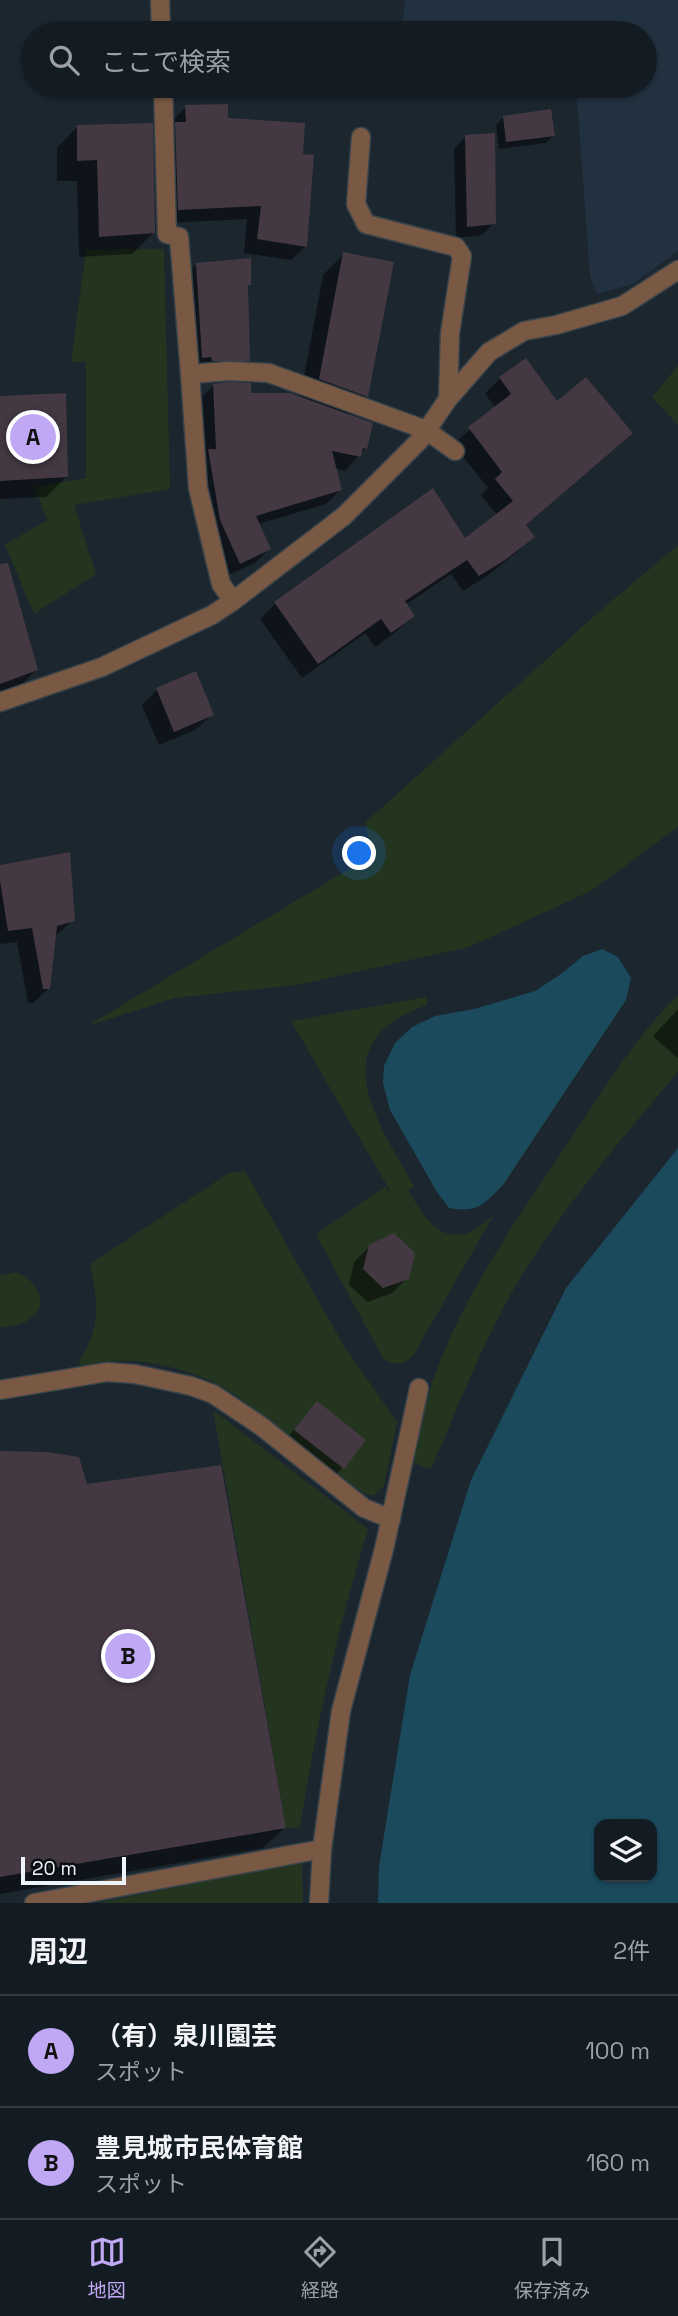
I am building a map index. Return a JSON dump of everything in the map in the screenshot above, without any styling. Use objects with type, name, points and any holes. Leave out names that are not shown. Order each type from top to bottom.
[{"type":"street","points":[[160,0],[161,21]]},
{"type":"street","points":[[163,98],[167,234],[179,237],[198,488],[221,584],[233,601]]},
{"type":"street","points":[[361,137],[356,204],[366,224],[456,247],[461,256],[450,333],[447,399]]},
{"type":"street","points":[[0,702],[102,667],[212,615],[344,516],[420,440],[447,399],[489,352],[524,331],[622,306],[678,270]]},
{"type":"street","points":[[190,374],[229,371],[269,373],[426,430],[455,451]]},
{"type":"street","points":[[0,1391],[107,1372],[135,1374],[191,1386],[212,1394],[261,1426],[364,1508],[391,1519]]},
{"type":"street","points":[[319,1903],[322,1849],[341,1711],[391,1519],[419,1388]]},
{"type":"street","points":[[34,1903],[322,1849]]},
{"type":"shaded area","points":[[405,0],[678,0],[678,251],[633,284],[597,294],[590,276],[577,98],[657,98],[657,21],[403,21]]},
{"type":"shaded area","points":[[602,949],[618,957],[631,978],[626,1000],[503,1185],[479,1206],[467,1209],[449,1208],[390,1110],[383,1083],[384,1066],[395,1043],[412,1027],[435,1016],[474,1009],[535,991],[583,956]]},
{"type":"shaded area","points":[[678,1148],[678,1903],[378,1903],[379,1866],[410,1675],[471,1480],[566,1288]]},
{"type":"green space","points":[[164,249],[170,489],[74,505],[96,574],[34,614],[5,545],[47,520],[35,487],[86,478],[86,362],[71,362],[86,250]]},
{"type":"green space","points":[[678,366],[678,425],[652,397]]},
{"type":"green space","points":[[678,545],[678,827],[591,891],[469,947],[297,985],[175,998],[87,1026],[371,856],[366,822],[601,610]]},
{"type":"green space","points":[[678,995],[678,1072],[574,1199],[519,1280],[483,1350],[431,1469],[414,1463],[424,1410],[436,1373],[468,1301],[487,1267],[622,1062],[648,1027]]},
{"type":"green space","points":[[426,997],[427,1005],[394,1021],[375,1039],[366,1061],[366,1084],[373,1109],[414,1186],[408,1190],[432,1224],[449,1234],[459,1235],[470,1232],[493,1216],[413,1356],[403,1363],[396,1363],[384,1360],[316,1234],[385,1187],[392,1194],[291,1021]]},
{"type":"green space","points":[[245,1171],[344,1346],[397,1422],[384,1486],[373,1496],[347,1482],[243,1400],[213,1382],[182,1370],[148,1362],[113,1361],[81,1367],[79,1360],[92,1337],[96,1314],[90,1264],[229,1173]]},
{"type":"green space","points":[[15,1272],[35,1287],[39,1294],[39,1308],[27,1321],[0,1328],[0,1276]]},
{"type":"green space","points":[[213,1410],[368,1529],[329,1677],[300,1827],[286,1828]]},
{"type":"green space","points":[[302,1862],[303,1903],[97,1903]]},
{"type":"building","points":[[228,104],[228,118],[305,123],[303,154],[314,155],[307,247],[257,239],[261,206],[178,210],[175,122],[186,122],[185,105]]},
{"type":"building","points":[[551,109],[555,136],[506,142],[503,116]]},
{"type":"building","points":[[153,123],[155,233],[99,237],[97,160],[77,161],[77,125]]},
{"type":"building","points":[[495,133],[496,224],[467,227],[465,135]]},
{"type":"building","points":[[343,252],[394,262],[368,397],[319,379]]},
{"type":"building","points":[[251,258],[251,285],[248,285],[250,361],[212,361],[211,357],[202,358],[196,263]]},
{"type":"building","points":[[526,358],[557,401],[586,377],[633,433],[526,525],[535,537],[505,560],[479,576],[467,560],[405,601],[415,616],[391,633],[381,619],[318,664],[274,602],[433,488],[465,538],[513,501],[495,479],[502,472],[468,427],[511,394],[499,377]]},
{"type":"building","points":[[251,383],[251,393],[290,393],[373,423],[367,449],[363,448],[361,457],[332,451],[342,490],[256,516],[271,549],[240,564],[220,520],[208,449],[216,449],[213,384]]},
{"type":"building","points":[[66,393],[68,477],[0,481],[0,396]]},
{"type":"building","points":[[8,563],[38,670],[0,684],[0,564]]},
{"type":"building","points":[[196,671],[214,715],[174,732],[156,688]]},
{"type":"building","points":[[70,852],[75,921],[57,926],[50,989],[43,989],[32,928],[8,931],[0,865]]},
{"type":"building","points":[[394,1233],[415,1253],[409,1279],[383,1288],[363,1269],[369,1245]]},
{"type":"building","points":[[317,1401],[366,1440],[344,1469],[294,1430]]},
{"type":"building","points":[[0,1451],[47,1452],[79,1457],[87,1484],[221,1465],[286,1828],[0,1877]]},
{"type":"place","name":"（有）泉川園芸","points":[[33,437]]},
{"type":"place","name":"豊見城市民体育館","points":[[128,1656]]}]
